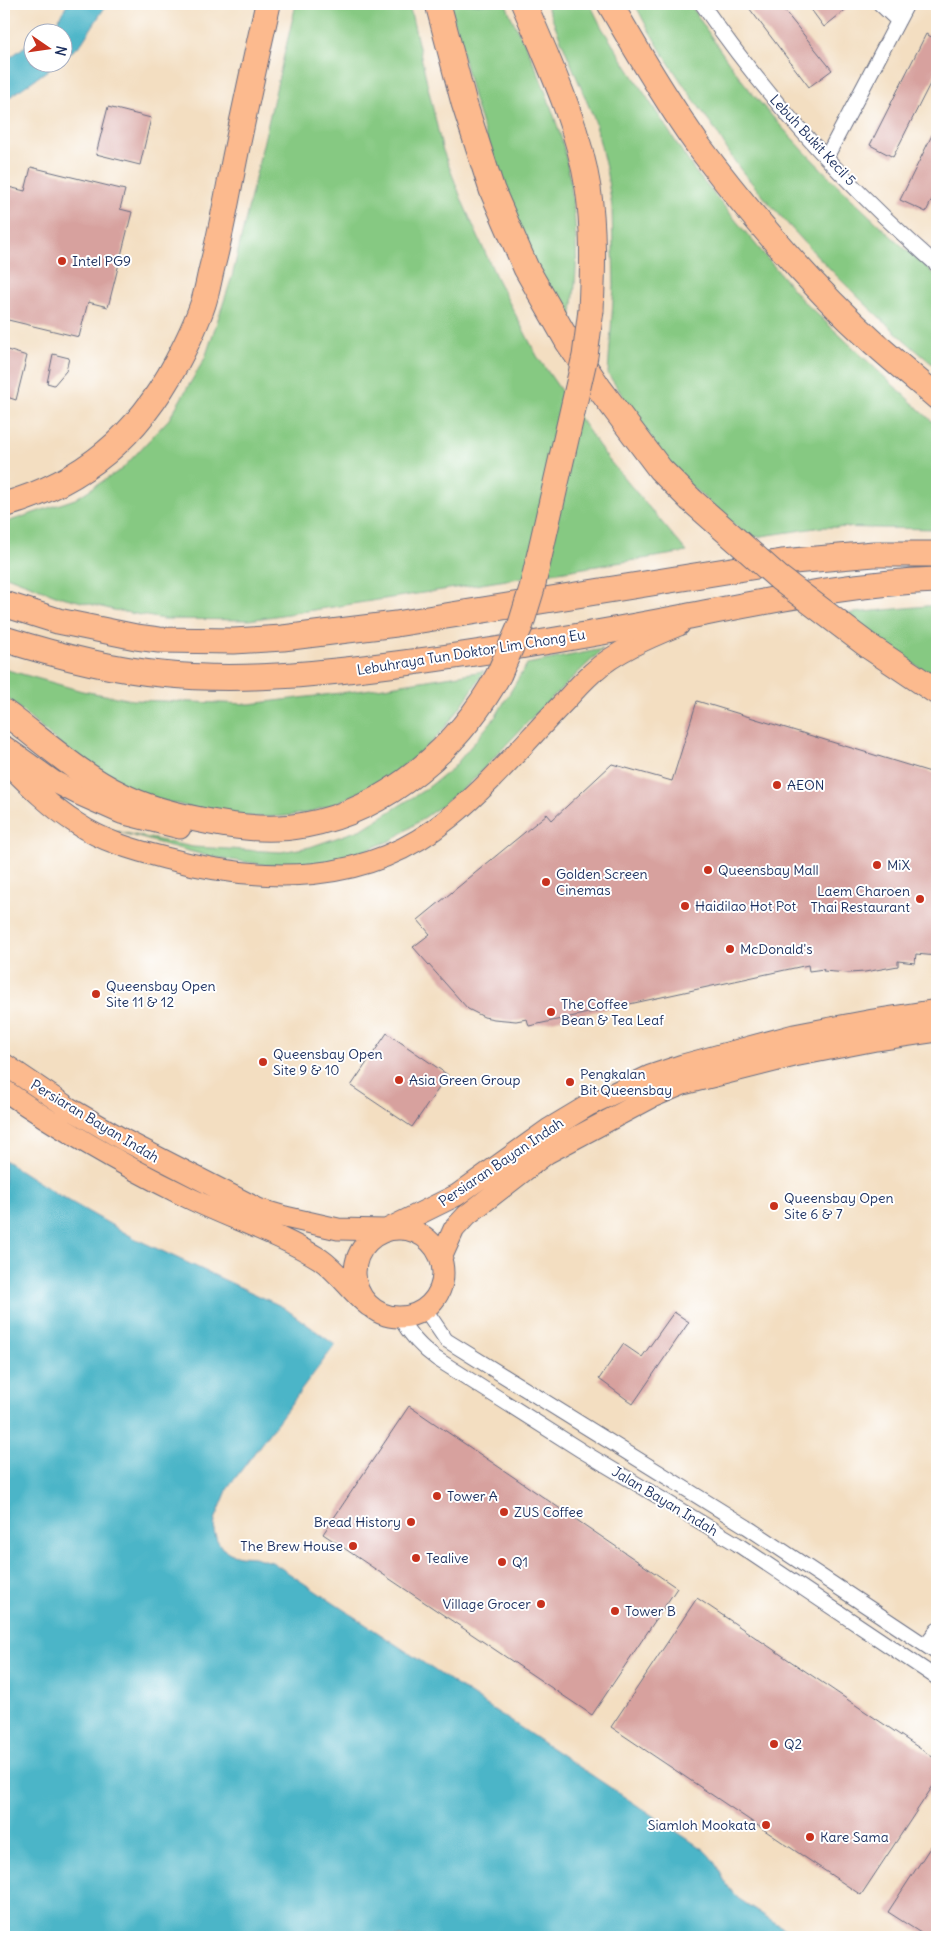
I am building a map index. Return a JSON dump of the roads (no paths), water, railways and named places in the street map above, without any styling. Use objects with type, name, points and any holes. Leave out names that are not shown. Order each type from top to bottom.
[{"type":"highway","points":[[4,505],[34,495],[63,482],[87,468],[107,453],[130,431],[151,405],[186,345],[204,302],[221,234],[236,152],[268,4]]},
{"type":"highway","points":[[438,4],[464,103],[492,190],[526,268],[568,342],[599,388],[660,469],[690,499],[779,578],[870,647],[937,692]]},
{"type":"highway","points":[[4,712],[84,774],[121,796],[154,809],[218,824],[247,828],[292,827],[318,823],[356,808],[401,784],[424,767],[458,734],[478,709],[499,674],[521,624],[543,543],[585,356],[591,310],[593,244],[583,163],[566,108],[524,4]]},
{"type":"highway","points":[[610,4],[636,51],[683,123],[750,210],[798,267],[838,308],[937,397]]},
{"type":"highway","points":[[4,604],[58,621],[136,637],[167,640],[234,641],[283,638],[387,625],[782,562],[874,554],[937,554]]},
{"type":"highway","name":"Lebuhraya Tun Doktor Lim Chong Eu","points":[[4,639],[69,658],[160,674],[221,678],[263,677],[357,670],[475,654],[838,588],[904,581],[937,580]]},
{"type":"main road","points":[[4,760],[32,788],[75,823],[124,846],[187,864],[224,871],[262,875],[323,874],[356,866],[389,854],[419,839],[449,818],[479,790],[593,672],[640,641],[716,611]]},
{"type":"main road","points":[[4,746],[53,781],[122,813],[188,830],[222,833],[248,833],[292,827]]},
{"type":"main road","name":"Persiaran Bayan Indah","points":[[4,1064],[69,1108],[124,1140],[258,1209],[338,1229],[386,1230],[456,1195],[549,1129],[589,1105],[650,1076],[683,1064],[794,1036],[873,1020],[937,1010]]},
{"type":"main road","name":"Persiaran Bayan Indah","points":[[441,1258],[454,1229],[466,1215],[547,1153],[654,1096],[682,1084],[794,1056],[876,1040],[937,1031]]},
{"type":"main road","name":"Persiaran Bayan Indah","points":[[4,1090],[40,1115],[185,1196],[306,1251],[335,1271],[353,1292],[369,1306]]},
{"type":"main road","points":[[400,1229],[413,1231],[425,1237],[435,1246],[441,1258],[444,1272],[442,1286],[435,1299],[425,1310],[414,1316],[400,1318],[378,1313],[361,1296],[356,1284],[355,1270],[358,1257],[364,1246],[374,1236],[386,1230],[400,1229]]},
{"type":"street","name":"Lebuh Bukit Kecil 5","points":[[702,4],[753,74],[826,158],[880,212],[936,261]]},
{"type":"street","points":[[880,4],[898,20]]},
{"type":"street","points":[[826,158],[907,4]]},
{"type":"street","name":"Jalan Bayan Indah","points":[[425,1310],[446,1340],[747,1527],[931,1649]]},
{"type":"street","name":"Jalan Bayan Indah","points":[[400,1318],[417,1343],[437,1359],[589,1455],[737,1544],[937,1678]]},
{"type":"street","points":[[931,1649],[937,1630]]},
{"type":"water","points":[[67,4],[107,4],[81,44],[72,52],[72,22],[57,22]]},
{"type":"water","points":[[22,48],[22,72],[45,72],[4,101],[4,62]]},
{"type":"water","points":[[4,1160],[57,1194],[136,1239],[283,1307],[335,1345],[228,1488],[215,1520],[214,1531],[222,1548],[239,1556],[254,1557],[272,1562],[704,1850],[715,1863],[728,1887],[739,1899],[797,1937],[4,1937]]},
{"type":"place","name":"Intel PG9","points":[[62,261]]},
{"type":"place","name":"AEON","points":[[777,785]]},
{"type":"place","name":"MiX","points":[[877,865]]},
{"type":"place","name":"Queensbay Mall","points":[[708,870]]},
{"type":"place","name":"Golden Screen Cinemas","points":[[546,882]]},
{"type":"place","name":"Laem Charoen Thai Restaurant","points":[[920,899]]},
{"type":"place","name":"Haidilao Hot Pot","points":[[685,906]]},
{"type":"place","name":"McDonald's","points":[[730,949]]},
{"type":"place","name":"Queensbay Open Site 11 & 12","points":[[96,994]]},
{"type":"place","name":"The Coffee Bean & Tea Leaf","points":[[551,1012]]},
{"type":"place","name":"Queensbay Open Site 9 & 10","points":[[263,1062]]},
{"type":"place","name":"Asia Green Group","points":[[399,1080]]},
{"type":"place","name":"Pengkalan Bit Queensbay","points":[[570,1082]]},
{"type":"place","name":"Queensbay Open Site 6 & 7","points":[[774,1206]]},
{"type":"place","name":"Tower A","points":[[437,1496]]},
{"type":"place","name":"ZUS Coffee","points":[[504,1512]]},
{"type":"place","name":"Bread History","points":[[411,1522]]},
{"type":"place","name":"The Brew House","points":[[353,1546]]},
{"type":"place","name":"Tealive","points":[[416,1558]]},
{"type":"place","name":"Q1","points":[[502,1562]]},
{"type":"place","name":"Village Grocer","points":[[541,1604]]},
{"type":"place","name":"Tower B","points":[[615,1611]]},
{"type":"place","name":"Q2","points":[[774,1744]]},
{"type":"place","name":"Siamloh Mookata","points":[[766,1825]]},
{"type":"place","name":"Kare Sama","points":[[810,1837]]}]
